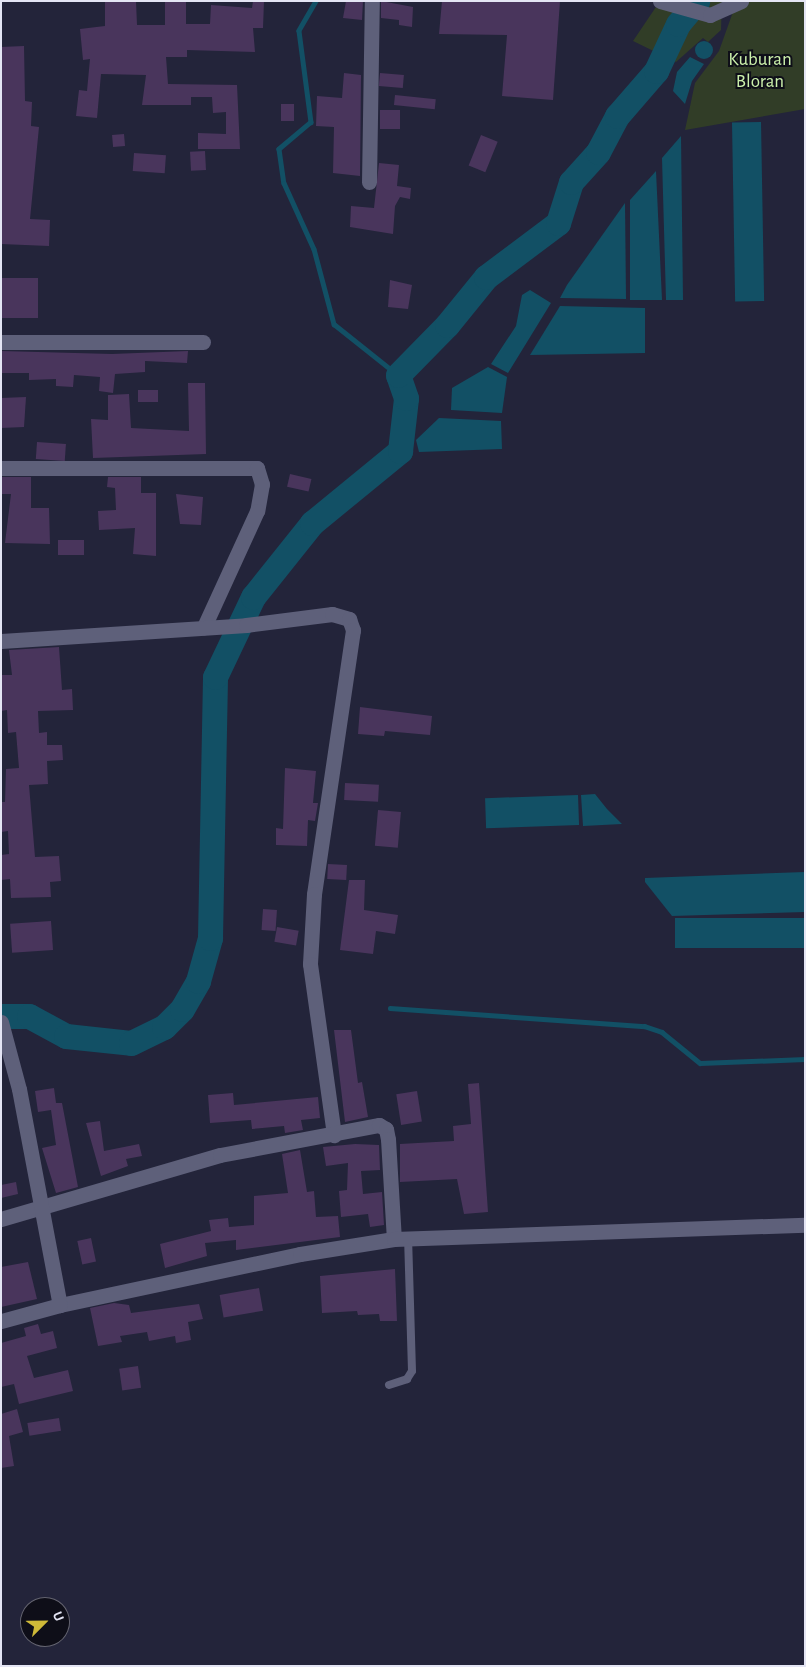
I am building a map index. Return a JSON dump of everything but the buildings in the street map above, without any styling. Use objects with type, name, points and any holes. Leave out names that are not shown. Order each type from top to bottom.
[{"type":"street","points":[[368,182],[372,1]]},
{"type":"street","points":[[660,1],[701,14],[720,13],[741,1]]},
{"type":"street","points":[[1,342],[204,342]]},
{"type":"street","points":[[1,468],[257,468],[262,484],[257,510],[209,627]]},
{"type":"street","points":[[1,641],[246,625],[332,614],[349,619],[353,630],[314,894],[310,964],[334,1135]]},
{"type":"street","points":[[3,1029],[42,1208],[60,1305]]},
{"type":"street","points":[[1,1218],[42,1208],[220,1155],[334,1135],[374,1125],[386,1129],[401,1239]]},
{"type":"street","points":[[1,1321],[60,1305],[300,1254],[401,1239],[805,1225]]},
{"type":"lane","points":[[389,1385],[407,1379],[412,1371],[401,1239]]},
{"type":"green space","points":[[660,1],[722,1],[721,30],[708,42],[703,38],[676,62],[633,41]]},
{"type":"green space","name":"Kuburan Bloran","points":[[746,1],[805,1],[805,109],[685,130],[695,83],[719,51],[734,9]]},
{"type":"water","points":[[700,41],[708,41],[713,46],[711,57],[700,59],[695,54],[695,46]]},
{"type":"water","points":[[690,57],[704,64],[692,81],[685,104],[673,91],[677,72]]},
{"type":"water","points":[[761,122],[764,301],[735,301],[732,123]]},
{"type":"water","points":[[681,136],[683,300],[666,300],[662,158]]},
{"type":"water","points":[[656,171],[662,300],[630,300],[630,200]]},
{"type":"water","points":[[625,203],[626,299],[560,298],[567,285]]},
{"type":"water","points":[[530,290],[551,303],[508,373],[491,364],[516,326],[522,295]]},
{"type":"water","points":[[560,306],[645,308],[645,353],[530,355]]},
{"type":"water","points":[[488,367],[507,377],[502,413],[451,410],[452,388]]},
{"type":"water","points":[[439,418],[501,421],[502,449],[419,452],[416,440]]},
{"type":"water","points":[[595,794],[622,824],[583,826],[581,795]]},
{"type":"water","points":[[578,795],[579,825],[486,828],[485,798]]},
{"type":"water","points":[[805,872],[805,912],[672,916],[645,882],[645,878]]},
{"type":"water","points":[[675,918],[805,918],[805,948],[675,948]]},
{"type":"waterway","points":[[316,1],[299,31],[311,122],[279,149],[284,183],[314,249],[334,324],[398,375]]},
{"type":"waterway","points":[[1,1016],[29,1016],[66,1036],[131,1043],[164,1027],[182,1009],[198,981],[210,938],[215,677],[253,597],[312,523],[400,451],[406,398],[398,375],[447,325],[486,277],[558,223],[571,182],[598,152],[617,116],[656,71],[678,24],[697,1]]},
{"type":"waterway","points":[[390,1008],[644,1026],[662,1032],[700,1063],[805,1059]]}]
